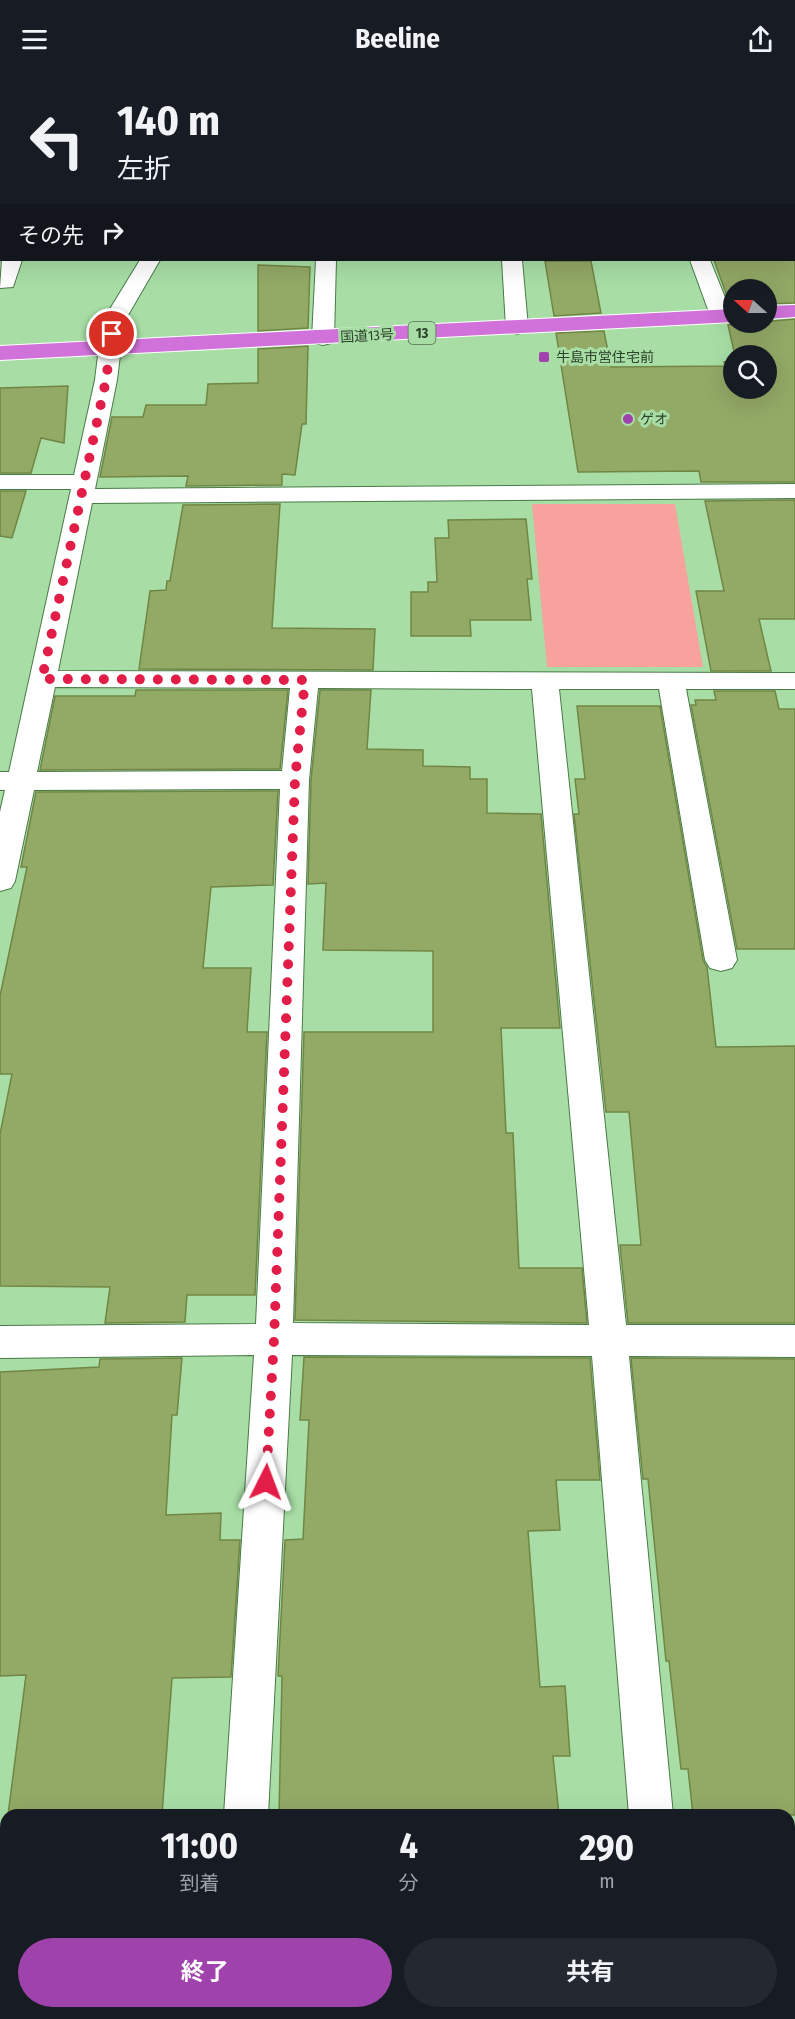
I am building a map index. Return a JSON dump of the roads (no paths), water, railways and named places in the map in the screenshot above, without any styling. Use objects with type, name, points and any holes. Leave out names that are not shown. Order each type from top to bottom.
[{"type":"highway","points":[[777,312],[795,311]]},
{"type":"highway","name":"国道13号","points":[[0,353],[323,338],[723,315]]},
{"type":"street","points":[[6,283],[12,261]]},
{"type":"street","points":[[0,881],[10,781],[42,679],[111,347],[113,322],[149,261]]},
{"type":"street","points":[[323,338],[326,261]]},
{"type":"street","points":[[512,261],[517,327]]},
{"type":"street","points":[[700,261],[723,307]]},
{"type":"street","points":[[0,482],[82,489],[795,490]]},
{"type":"street","points":[[42,679],[795,681]]},
{"type":"street","points":[[246,1809],[274,1339],[295,780],[305,680]]},
{"type":"street","points":[[545,681],[609,1340],[650,1809]]},
{"type":"street","points":[[671,681],[721,960]]},
{"type":"street","points":[[10,781],[295,780]]},
{"type":"street","points":[[0,1342],[274,1339],[795,1341]]},
{"type":"place","name":"牛島市営住宅前","points":[[544,357]]},
{"type":"place","name":"ゲオ","points":[[628,419]]}]
